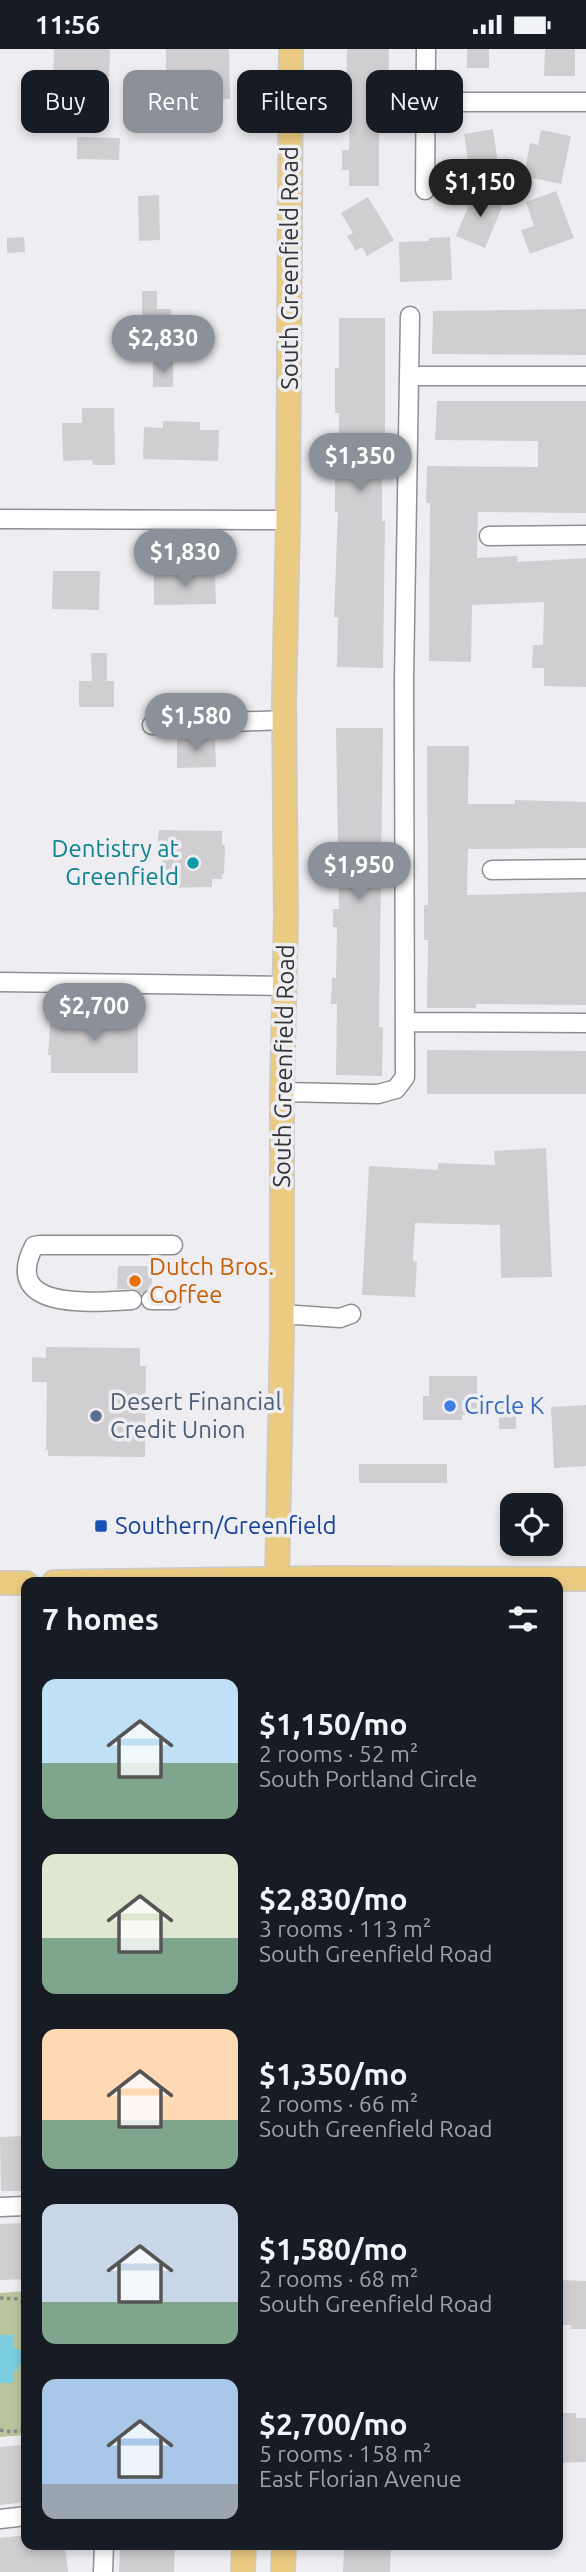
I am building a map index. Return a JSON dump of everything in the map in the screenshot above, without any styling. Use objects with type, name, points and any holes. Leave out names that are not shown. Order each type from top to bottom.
[{"type":"main road","name":"South Greenfield Road","points":[[278,1577],[291,49]]},
{"type":"main road","points":[[563,1580],[586,1580]]},
{"type":"main road","points":[[0,1583],[21,1583]]},
{"type":"main road","points":[[243,2572],[244,2550]]},
{"type":"main road","points":[[283,2572],[284,2550]]},
{"type":"street","points":[[426,49],[426,70]]},
{"type":"street","points":[[463,102],[586,102]]},
{"type":"street","points":[[425,133],[425,190]]},
{"type":"street","points":[[282,1092],[378,1094],[396,1089],[405,1077],[404,681],[410,316]]},
{"type":"street","points":[[410,376],[586,376]]},
{"type":"street","points":[[0,519],[288,520]]},
{"type":"street","points":[[489,536],[586,535]]},
{"type":"street","points":[[152,725],[285,720]]},
{"type":"street","points":[[492,870],[586,869]]},
{"type":"street","points":[[0,982],[285,986]]},
{"type":"street","points":[[405,1022],[586,1023]]},
{"type":"street","points":[[132,1300],[80,1302],[37,1293],[31,1289],[27,1277],[25,1266],[29,1255],[34,1246],[40,1245],[173,1245]]},
{"type":"street","points":[[151,1300],[173,1300]]},
{"type":"street","points":[[282,1314],[340,1318],[351,1314]]},
{"type":"street","points":[[0,2207],[21,2206]]},
{"type":"street","points":[[0,2519],[21,2517]]},
{"type":"street","points":[[103,2572],[104,2550]]},
{"type":"path","points":[[0,2298],[21,2300]]},
{"type":"path","points":[[0,2430],[21,2430]]},
{"type":"green space","points":[[21,2291],[21,2435],[0,2437],[0,2293]]},
{"type":"water","points":[[0,2335],[13,2335],[13,2346],[21,2351],[21,2363],[18,2370],[14,2371],[14,2383],[0,2383]]},
{"type":"building","points":[[54,49],[110,49],[109,77],[109,70],[54,70]]},
{"type":"building","points":[[166,49],[229,49],[230,99],[223,99],[223,70],[166,70]]},
{"type":"building","points":[[347,49],[389,49],[388,70],[366,70],[366,133],[379,133],[379,186],[349,186],[349,170],[342,170],[342,150],[349,150],[349,133],[352,133],[352,70],[347,70]]},
{"type":"building","points":[[467,49],[489,49],[489,68],[467,68]]},
{"type":"building","points":[[545,49],[575,49],[575,76],[544,76]]},
{"type":"building","points":[[493,129],[500,177],[471,181],[464,134]]},
{"type":"building","points":[[541,130],[571,136],[561,184],[524,176],[530,143],[538,145]]},
{"type":"building","points":[[77,137],[120,138],[119,160],[77,159]]},
{"type":"building","points":[[475,190],[504,202],[485,248],[456,236]]},
{"type":"building","points":[[556,191],[574,238],[530,254],[521,230],[534,226],[526,202]]},
{"type":"building","points":[[159,195],[160,240],[139,241],[138,196]]},
{"type":"building","points":[[368,197],[394,240],[367,256],[362,247],[356,251],[347,236],[353,233],[341,213]]},
{"type":"building","points":[[24,237],[25,252],[7,253],[7,238]]},
{"type":"building","points":[[450,237],[452,280],[400,282],[399,242]]},
{"type":"building","points":[[142,291],[157,291],[157,309],[171,309],[171,335],[142,335]]},
{"type":"building","points":[[586,309],[586,355],[432,354],[433,311]]},
{"type":"building","points":[[339,318],[385,318],[385,449],[382,449],[382,521],[385,521],[383,668],[337,667],[338,617],[334,617],[338,512],[335,512],[335,475],[339,475],[339,413],[335,413],[335,368],[339,368]]},
{"type":"building","points":[[153,362],[173,362],[173,387],[153,387]]},
{"type":"building","points":[[437,401],[586,401],[586,513],[478,512],[477,558],[517,556],[518,562],[586,558],[586,687],[544,686],[544,668],[532,668],[533,645],[543,645],[544,602],[472,605],[471,662],[429,661],[430,503],[426,503],[427,466],[538,467],[538,441],[435,440]]},
{"type":"building","points":[[82,408],[114,408],[115,465],[93,465],[92,460],[63,461],[62,423],[82,423]]},
{"type":"building","points":[[163,421],[200,422],[200,430],[219,430],[218,461],[143,459],[144,427],[163,428]]},
{"type":"building","points":[[53,571],[100,571],[99,610],[52,609]]},
{"type":"building","points":[[215,573],[216,604],[154,605],[154,574]]},
{"type":"building","points":[[91,653],[107,653],[107,681],[114,681],[114,707],[79,707],[79,681],[92,681]]},
{"type":"building","points":[[336,728],[383,728],[379,1027],[383,1027],[382,1076],[336,1075],[337,1004],[331,1004],[332,977],[336,978],[337,927],[333,927],[333,909],[339,909]]},
{"type":"building","points":[[177,739],[215,739],[216,767],[177,768]]},
{"type":"building","points":[[427,746],[469,746],[468,804],[515,804],[515,800],[586,802],[586,848],[468,849],[467,895],[586,892],[586,1005],[476,1004],[476,1008],[427,1008],[428,940],[424,940],[424,905],[428,905]]},
{"type":"building","name":"Dentistry at Greenfield","points":[[159,830],[222,831],[222,845],[225,845],[222,879],[212,879],[212,887],[162,888],[162,851],[156,851]]},
{"type":"building","points":[[51,1013],[138,1013],[138,1073],[51,1073],[51,1055],[48,1055]]},
{"type":"building","points":[[427,1050],[586,1051],[586,1094],[427,1094]]},
{"type":"building","points":[[546,1148],[552,1277],[501,1278],[500,1225],[415,1223],[415,1297],[362,1295],[369,1166],[438,1170],[438,1163],[495,1165],[494,1151]]},
{"type":"building","name":"Dutch Bros. Coffee","points":[[118,1266],[152,1266],[152,1289],[141,1294],[132,1289],[117,1289]]},
{"type":"building","name":"Desert Financial Credit Union","points":[[46,1347],[140,1348],[140,1366],[146,1366],[145,1457],[48,1456],[47,1382],[32,1382],[32,1357],[46,1358]]},
{"type":"building","name":"Circle K","points":[[429,1376],[477,1376],[477,1415],[462,1415],[462,1420],[423,1420],[423,1396],[429,1396]]},
{"type":"building","points":[[499,1405],[516,1405],[516,1429],[499,1429]]},
{"type":"building","points":[[586,1405],[586,1466],[554,1468],[551,1407]]},
{"type":"building","name":"Circle K","points":[[359,1464],[447,1464],[447,1483],[359,1483]]},
{"type":"building","points":[[21,2136],[21,2191],[1,2191],[0,2137]]},
{"type":"building","points":[[21,2223],[21,2279],[0,2280],[0,2224]]},
{"type":"building","points":[[563,2280],[586,2281],[586,2329],[571,2329],[571,2325],[563,2325]]},
{"type":"building","points":[[563,2413],[576,2413],[576,2418],[586,2418],[586,2462],[563,2463]]},
{"type":"building","points":[[21,2445],[21,2503],[0,2505],[0,2447]]},
{"type":"building","points":[[21,2536],[21,2550],[66,2550],[68,2572],[0,2572],[0,2538]]},
{"type":"building","points":[[120,2550],[175,2550],[174,2572],[119,2572]]},
{"type":"building","points":[[344,2550],[391,2550],[390,2572],[343,2572]]},
{"type":"place","name":"Dentistry at Greenfield","points":[[193,863]]},
{"type":"place","name":"Dutch Bros. Coffee","points":[[135,1281]]},
{"type":"place","name":"Circle K","points":[[450,1406]]},
{"type":"place","name":"Desert Financial Credit Union","points":[[96,1416]]},
{"type":"place","name":"Southern/Greenfield","points":[[101,1526]]}]
